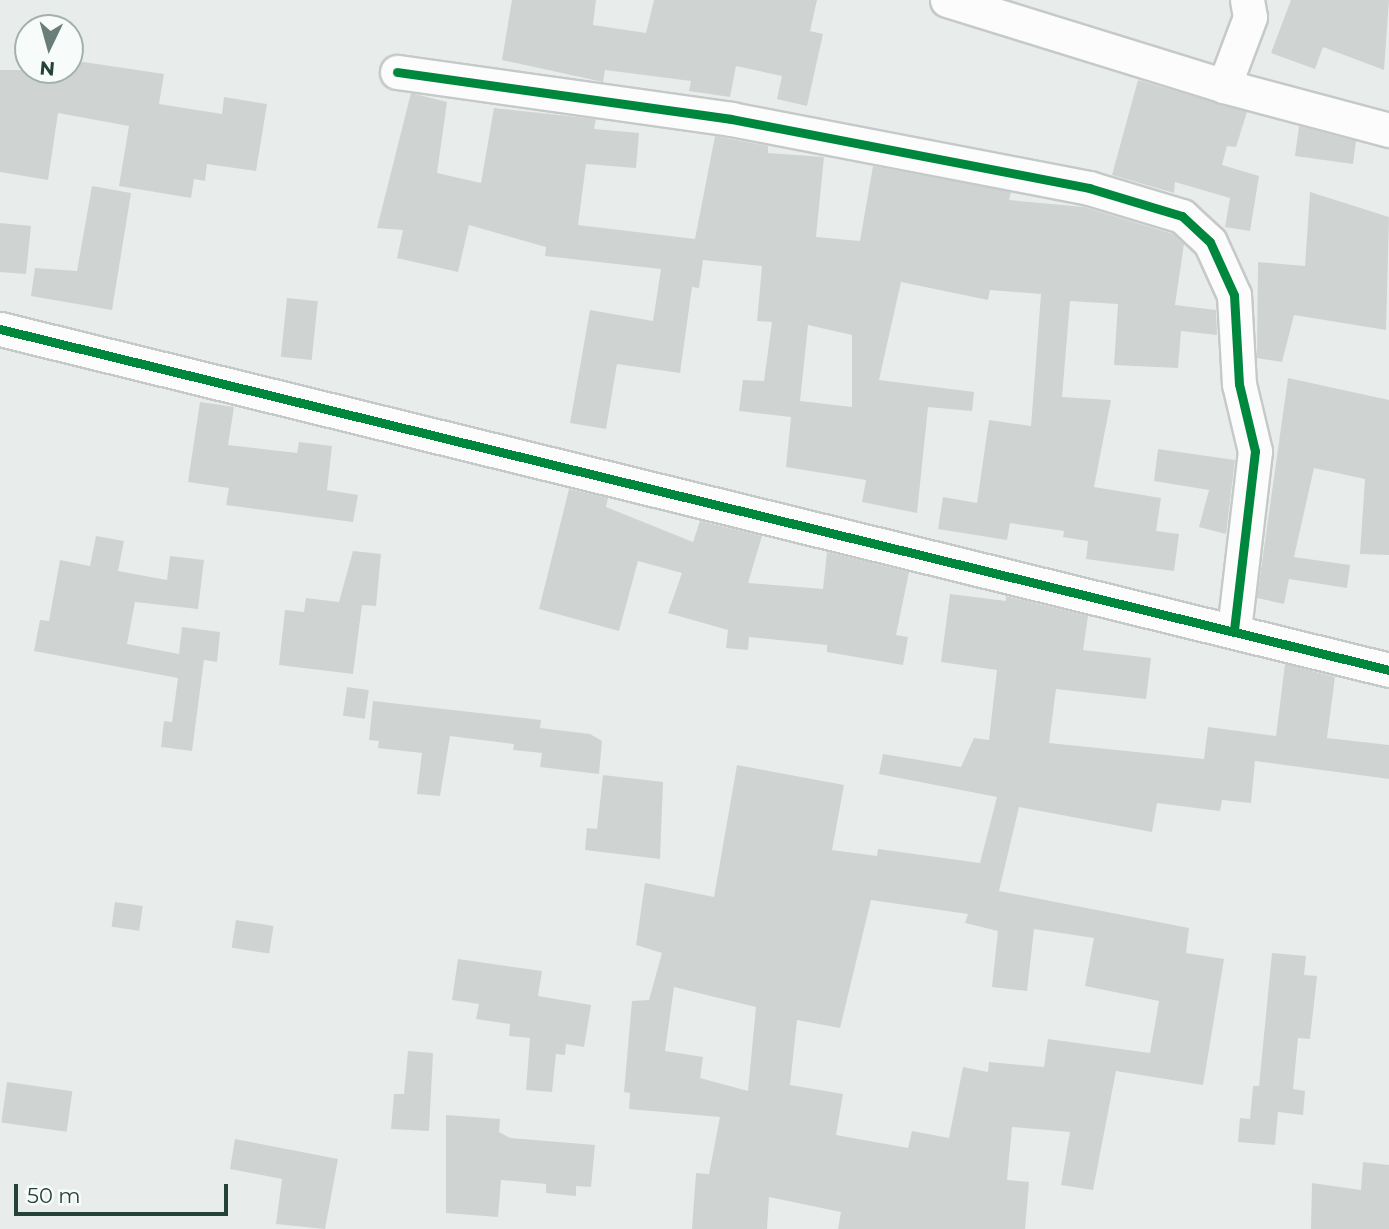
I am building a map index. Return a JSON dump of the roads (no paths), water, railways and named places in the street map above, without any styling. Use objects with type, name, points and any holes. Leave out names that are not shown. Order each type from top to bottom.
[{"type":"street","points":[[947,0],[1224,86],[1389,130]]},
{"type":"street","points":[[1224,86],[1250,17],[1247,0]]},
{"type":"street","points":[[397,72],[732,119],[1088,188],[1182,216],[1210,242],[1234,295],[1239,384],[1255,451],[1234,631]]},
{"type":"street","points":[[0,329],[1389,670]]}]
